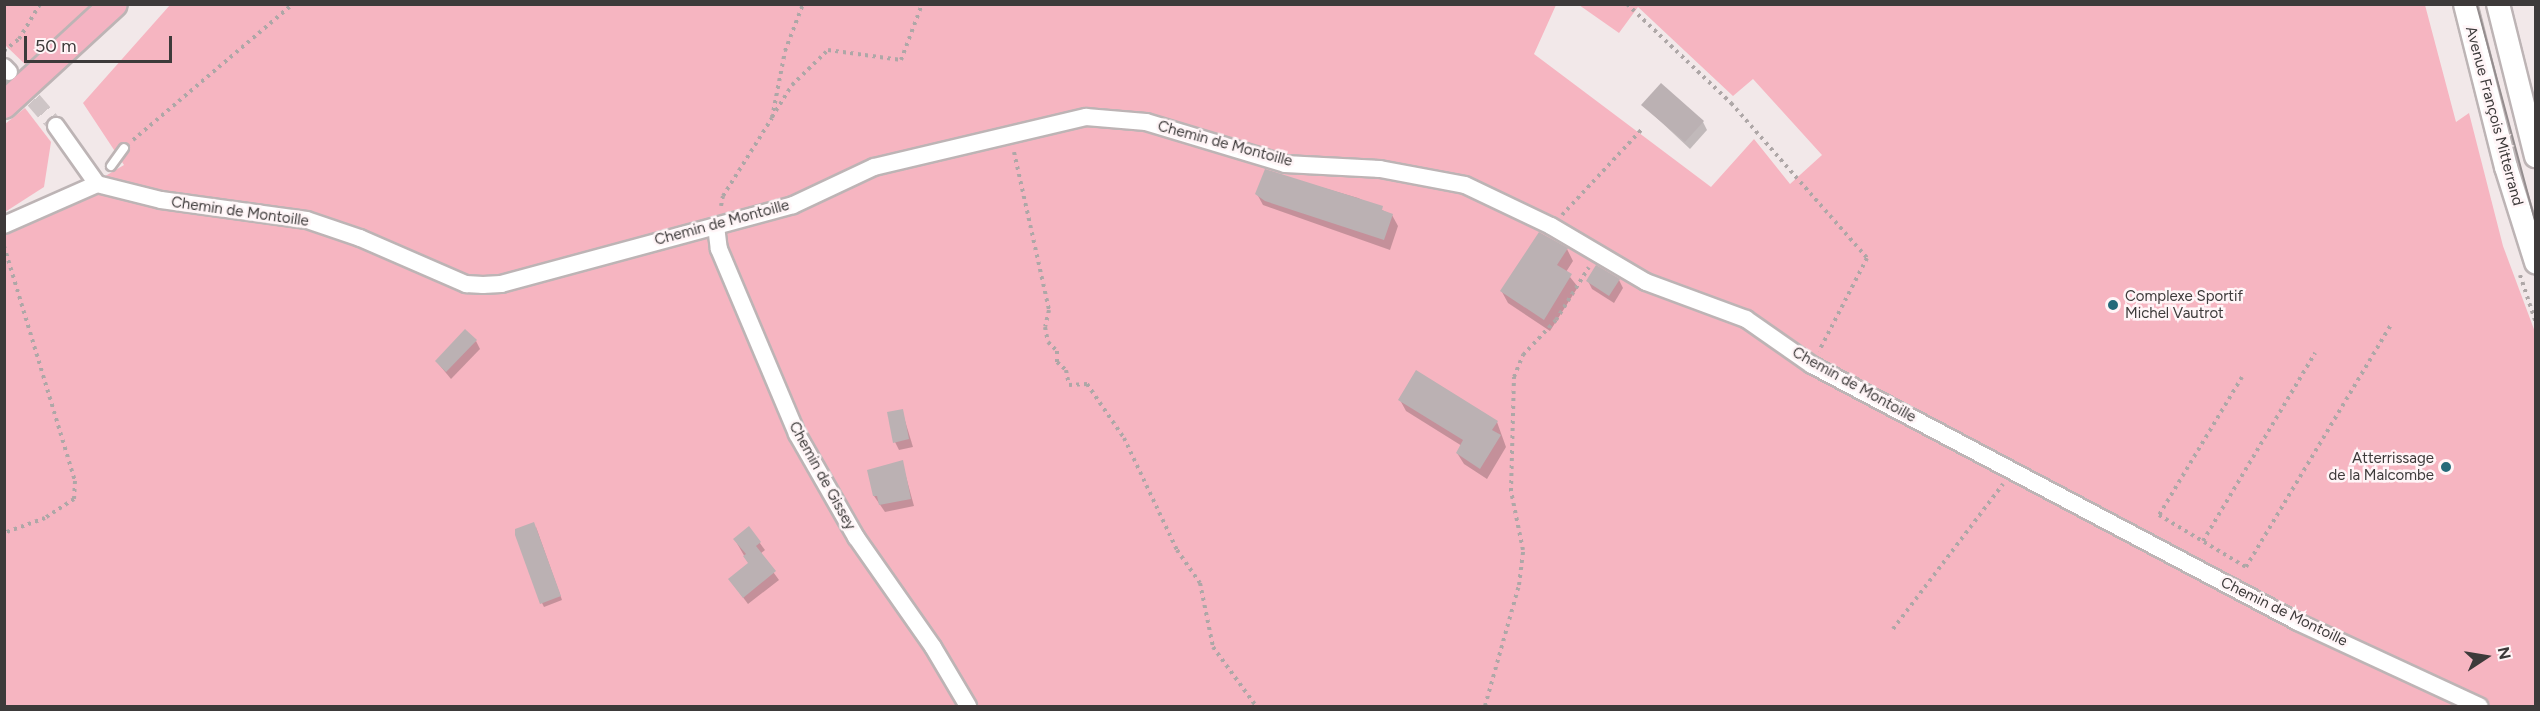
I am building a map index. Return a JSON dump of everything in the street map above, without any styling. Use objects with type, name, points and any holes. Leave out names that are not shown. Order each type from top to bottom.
[{"type":"main road","points":[[4,105],[114,4]]},
{"type":"main road","name":"Avenue François Mitterrand","points":[[2465,4],[2506,167],[2535,262]]},
{"type":"main road","name":"Avenue François Mitterrand","points":[[2498,4],[2535,156]]},
{"type":"street","name":"Chemin de Montoille","points":[[97,184],[161,200],[307,220],[360,238],[466,284],[501,284],[793,205],[874,168],[1086,117],[1146,122],[1285,164],[1380,169],[1465,185],[1551,226],[1646,282],[1746,319],[1812,366],[2298,622],[2480,706]]},
{"type":"street","points":[[4,225],[97,184],[56,126]]},
{"type":"street","name":"Chemin de Gissey","points":[[716,226],[719,249],[797,434],[856,537],[933,647],[968,706]]},
{"type":"lane","points":[[111,166],[124,148]]},
{"type":"path","points":[[4,51],[19,39],[40,4]]},
{"type":"path","points":[[124,148],[293,4]]},
{"type":"path","points":[[772,118],[785,51],[803,4]]},
{"type":"path","points":[[716,226],[723,196],[792,85],[828,50],[901,60],[922,4]]},
{"type":"path","points":[[1627,4],[1731,104],[1867,258],[1812,366]]},
{"type":"path","points":[[1551,226],[1643,128]]},
{"type":"path","points":[[1010,134],[1049,310],[1045,327],[1048,342],[1057,351],[1057,362],[1066,370],[1069,385],[1087,384],[1124,438],[1177,550],[1200,583],[1214,647],[1257,706]]},
{"type":"path","points":[[4,246],[75,481],[74,499],[45,518],[4,533]]},
{"type":"path","points":[[1485,706],[1519,585],[1523,550],[1511,491],[1514,377],[1523,355],[1556,320],[1598,254]]},
{"type":"path","points":[[2242,376],[2159,515],[2246,567],[2390,326]]},
{"type":"path","points":[[2203,541],[2315,353]]},
{"type":"path","points":[[1893,629],[2013,471]]},
{"type":"shaded area","points":[[4,5],[94,5],[28,67],[5,45]]},
{"type":"shaded area","points":[[170,5],[1556,5],[1534,54],[1711,187],[1754,139],[1790,184],[1822,155],[1753,79],[1733,96],[1638,7],[1619,33],[1579,5],[2425,5],[2456,122],[2469,113],[2503,246],[2535,332],[2535,706],[5,706],[5,235],[124,165],[83,103]]},
{"type":"shaded area","points":[[25,108],[51,142],[44,187],[5,212],[5,124]]},
{"type":"building","points":[[1661,83],[1704,121],[1685,142],[1641,105]]},
{"type":"building","points":[[1265,169],[1383,206],[1382,210],[1393,214],[1384,240],[1265,201],[1255,194]]},
{"type":"building","points":[[1539,232],[1568,248],[1557,265],[1572,274],[1544,320],[1500,291]]},
{"type":"building","points":[[1596,265],[1620,279],[1609,296],[1586,281]]},
{"type":"building","points":[[465,329],[477,340],[446,372],[435,361]]},
{"type":"building","points":[[1416,370],[1498,421],[1492,430],[1501,435],[1480,469],[1456,453],[1463,440],[1398,400]]},
{"type":"building","points":[[903,409],[909,439],[893,443],[887,412]]},
{"type":"building","points":[[903,460],[911,499],[879,505],[877,496],[873,496],[867,470]]},
{"type":"building","points":[[534,522],[561,596],[540,604],[515,535],[515,529]]},
{"type":"building","points":[[749,526],[761,542],[756,546],[776,571],[743,598],[728,579],[748,563],[743,556],[746,554],[733,539]]},
{"type":"tunnel","points":[[18,82],[56,126]]},
{"type":"tram line","points":[[2477,4],[2536,223]]},
{"type":"place","name":"Complexe Sportif Michel Vautrot","points":[[2113,305]]},
{"type":"place","name":"Atterrissage de la Malcombe","points":[[2446,467]]}]
